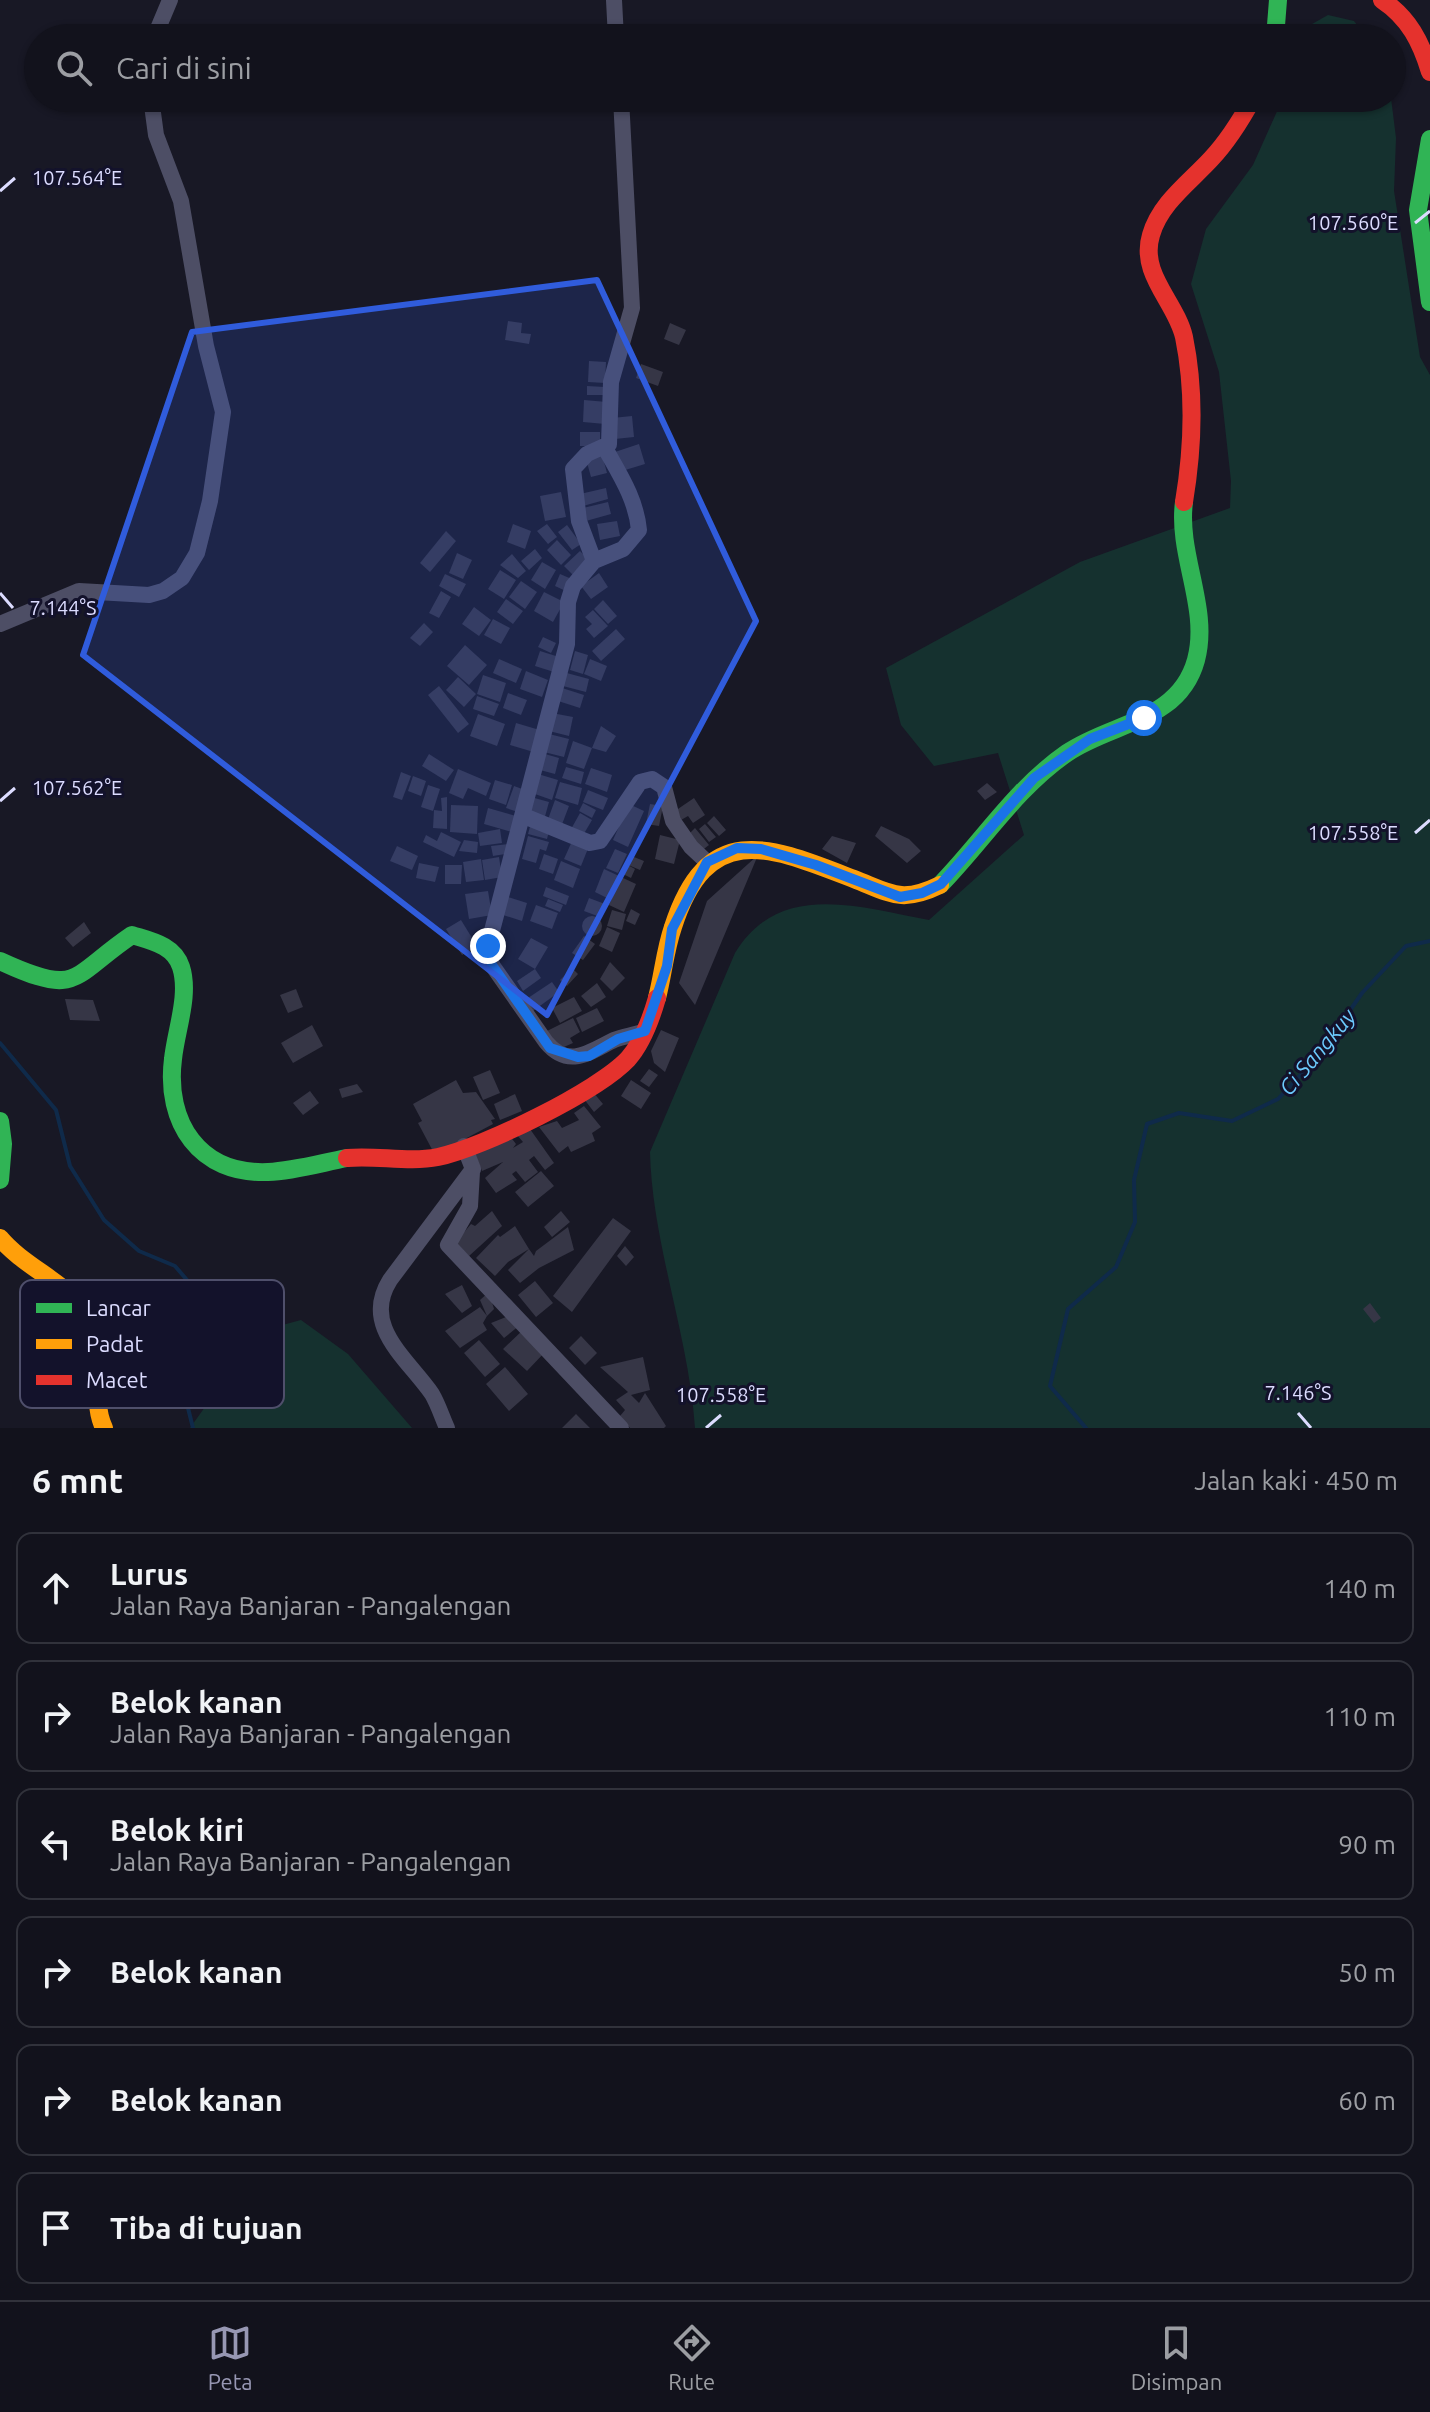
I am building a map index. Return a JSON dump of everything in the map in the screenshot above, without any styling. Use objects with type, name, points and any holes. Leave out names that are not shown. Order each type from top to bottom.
[{"type":"main road","points":[[1276,24],[1278,0]]},
{"type":"main road","points":[[1382,0],[1409,22],[1422,45],[1430,72]]},
{"type":"main road","points":[[0,961],[45,982],[58,982],[82,976],[132,935],[149,937],[166,945],[178,960],[185,982],[183,1010],[171,1057],[169,1091],[174,1117],[189,1141],[227,1166],[253,1173],[279,1173],[367,1156],[442,1156],[605,1080],[629,1059],[645,1031],[667,966],[672,929],[707,862],[737,848],[761,849],[816,865],[900,897],[922,893],[941,884],[1007,806],[1054,762],[1090,739],[1160,710],[1182,690],[1192,674],[1199,633],[1197,598],[1181,526],[1189,466],[1192,391],[1182,328],[1153,271],[1147,251],[1156,222],[1218,152],[1244,112]]},
{"type":"main road","points":[[1430,139],[1418,210],[1430,302]]},
{"type":"main road","points":[[0,1121],[3,1144],[0,1180]]},
{"type":"main road","points":[[0,1238],[13,1254],[45,1280]]},
{"type":"main road","points":[[96,1408],[104,1428]]},
{"type":"street","points":[[160,24],[170,0]]},
{"type":"street","points":[[614,0],[615,24]]},
{"type":"street","points":[[0,624],[79,591],[149,595],[163,591],[182,578],[197,553],[210,501],[223,412],[206,346],[181,201],[156,135],[153,112]]},
{"type":"street","points":[[594,561],[579,521],[573,469],[587,454],[605,448],[610,440],[611,382],[632,308],[622,112]]},
{"type":"street","points":[[605,448],[629,490],[639,530],[623,549],[594,561],[573,586],[568,602],[567,644],[488,946],[492,965],[546,1042],[555,1050],[578,1057],[589,1056],[618,1039],[645,1031]]},
{"type":"street","points":[[524,816],[590,843],[600,841],[640,782],[652,779],[664,787],[673,821],[691,847],[707,862]]},
{"type":"street","points":[[464,1146],[473,1169],[470,1206],[448,1245],[621,1428]]},
{"type":"street","points":[[447,1428],[434,1397],[383,1329],[381,1301],[390,1280],[473,1169]]},
{"type":"highlighted area","points":[[597,280],[756,621],[547,1015],[83,655],[192,332]]},
{"type":"green space","points":[[1328,15],[1356,24],[1312,24]]},
{"type":"green space","points":[[1277,112],[1393,112],[1396,138],[1394,191],[1420,357],[1430,375],[1430,1428],[695,1428],[686,1359],[657,1221],[650,1152],[735,953],[753,930],[774,915],[797,907],[848,905],[929,920],[1024,835],[998,753],[934,766],[901,725],[886,668],[1080,562],[1230,508],[1231,481],[1219,372],[1191,284],[1206,229],[1253,165]]},
{"type":"green space","points":[[301,1320],[348,1354],[412,1428],[190,1428],[204,1408],[284,1408],[284,1325]]},
{"type":"building","points":[[508,321],[522,323],[521,333],[531,334],[529,344],[505,340]]},
{"type":"building","points":[[670,323],[686,330],[679,345],[664,339]]},
{"type":"building","points":[[589,361],[606,362],[605,383],[588,382]]},
{"type":"building","points":[[641,364],[663,372],[658,386],[636,378]]},
{"type":"building","points":[[587,386],[605,387],[604,395],[587,395]]},
{"type":"building","points":[[584,400],[607,402],[605,424],[583,422]]},
{"type":"building","points":[[632,416],[634,437],[615,439],[612,418]]},
{"type":"building","points":[[580,432],[600,432],[600,446],[580,446]]},
{"type":"building","points":[[639,444],[645,464],[622,471],[615,452]]},
{"type":"building","points":[[602,454],[607,473],[591,477],[586,459]]},
{"type":"building","points":[[606,488],[608,499],[583,506],[580,494]]},
{"type":"building","points":[[561,492],[566,517],[545,521],[540,496]]},
{"type":"building","points":[[608,502],[611,514],[586,521],[583,508]]},
{"type":"building","points":[[617,521],[620,536],[600,540],[597,524]]},
{"type":"building","points":[[513,524],[531,531],[525,549],[507,542]]},
{"type":"building","points":[[547,524],[557,537],[548,544],[537,531]]},
{"type":"building","points":[[567,525],[581,544],[572,550],[558,532]]},
{"type":"building","points":[[446,531],[456,541],[430,572],[420,563]]},
{"type":"building","points":[[557,540],[571,555],[561,565],[547,550]]},
{"type":"building","points":[[535,549],[542,558],[529,570],[521,561]]},
{"type":"building","points":[[580,551],[590,561],[574,576],[564,566]]},
{"type":"building","points":[[457,553],[472,560],[463,579],[449,573]]},
{"type":"building","points":[[512,554],[526,571],[518,578],[500,565]]},
{"type":"building","points":[[542,562],[556,570],[545,589],[531,580]]},
{"type":"building","points":[[500,570],[516,580],[504,599],[488,589]]},
{"type":"building","points":[[599,573],[608,587],[591,599],[581,586]]},
{"type":"building","points":[[445,574],[466,584],[459,597],[439,586]]},
{"type":"building","points":[[560,574],[574,580],[568,592],[555,586]]},
{"type":"building","points":[[521,581],[537,592],[525,609],[509,597]]},
{"type":"building","points":[[441,591],[451,597],[439,618],[429,613]]},
{"type":"building","points":[[544,592],[564,602],[553,622],[534,611]]},
{"type":"building","points":[[506,599],[523,611],[513,624],[497,612]]},
{"type":"building","points":[[603,600],[617,616],[608,624],[594,609]]},
{"type":"building","points":[[474,607],[491,620],[479,636],[462,624]]},
{"type":"building","points":[[593,610],[608,626],[594,638],[586,629],[592,624],[585,617]]},
{"type":"building","points":[[493,619],[510,628],[501,644],[484,635]]},
{"type":"building","points":[[424,623],[433,632],[420,646],[410,638]]},
{"type":"building","points":[[616,629],[625,639],[601,661],[592,651]]},
{"type":"building","points":[[543,637],[556,643],[551,653],[538,647]]},
{"type":"building","points":[[465,645],[487,665],[469,685],[447,666]]},
{"type":"building","points":[[540,651],[559,657],[554,672],[535,666]]},
{"type":"building","points":[[575,651],[588,655],[583,674],[570,670]]},
{"type":"building","points":[[499,659],[522,669],[516,683],[493,673]]},
{"type":"building","points":[[590,659],[607,666],[601,681],[584,674]]},
{"type":"building","points":[[526,671],[548,680],[542,697],[520,689]]},
{"type":"building","points":[[563,672],[589,679],[586,692],[559,685]]},
{"type":"building","points":[[483,675],[506,683],[500,702],[477,694]]},
{"type":"building","points":[[458,677],[476,694],[464,707],[446,690]]},
{"type":"building","points":[[439,686],[469,724],[458,733],[428,695]]},
{"type":"building","points":[[559,687],[584,695],[580,708],[555,700]]},
{"type":"building","points":[[508,693],[527,700],[521,715],[503,708]]},
{"type":"building","points":[[477,696],[499,704],[494,716],[473,709]]},
{"type":"building","points":[[552,713],[573,717],[569,736],[549,731]]},
{"type":"building","points":[[478,714],[505,724],[497,746],[470,736]]},
{"type":"building","points":[[516,723],[543,731],[537,753],[510,745]]},
{"type":"building","points":[[601,726],[616,736],[606,752],[592,748]]},
{"type":"building","points":[[549,734],[569,739],[564,757],[544,752]]},
{"type":"building","points":[[573,741],[592,748],[584,769],[566,763]]},
{"type":"building","points":[[429,754],[454,770],[446,781],[422,766]]},
{"type":"building","points":[[545,754],[559,758],[555,774],[540,770]]},
{"type":"building","points":[[566,767],[584,772],[581,784],[562,778]]},
{"type":"building","points":[[591,768],[612,775],[607,792],[585,784]]},
{"type":"building","points":[[458,769],[491,783],[486,796],[468,788],[463,799],[449,793]]},
{"type":"building","points":[[401,772],[411,776],[402,800],[393,797]]},
{"type":"building","points":[[538,774],[558,780],[552,800],[532,793]]},
{"type":"building","points":[[413,776],[426,781],[421,796],[408,791]]},
{"type":"building","points":[[495,780],[512,785],[506,805],[489,799]]},
{"type":"building","points":[[560,782],[582,788],[578,805],[555,798]]},
{"type":"building","points":[[987,783],[997,792],[985,800],[977,791]]},
{"type":"building","points":[[428,785],[440,789],[433,811],[421,807]]},
{"type":"building","points":[[514,786],[525,790],[518,812],[506,808]]},
{"type":"building","points":[[588,790],[608,798],[603,810],[583,802]]},
{"type":"building","points":[[447,797],[447,829],[433,828],[434,810],[442,811],[441,798]]},
{"type":"building","points":[[531,797],[549,802],[544,820],[526,814]]},
{"type":"building","points":[[694,798],[705,815],[693,823],[688,816],[681,820],[675,811]]},
{"type":"building","points":[[555,800],[569,806],[561,827],[547,822]]},
{"type":"building","points":[[583,803],[596,810],[592,818],[579,811]]},
{"type":"building","points":[[629,804],[644,811],[628,847],[613,840]]},
{"type":"building","points":[[650,804],[663,806],[659,826],[646,824]]},
{"type":"building","points":[[451,805],[478,806],[477,834],[450,832]]},
{"type":"building","points":[[488,808],[516,816],[512,832],[484,824]]},
{"type":"building","points":[[580,813],[592,820],[582,837],[570,831]]},
{"type":"building","points":[[714,816],[726,830],[719,836],[707,823]]},
{"type":"building","points":[[531,823],[550,827],[547,839],[528,834]]},
{"type":"building","points":[[705,824],[716,837],[709,842],[699,829]]},
{"type":"building","points":[[881,826],[909,839],[921,851],[907,863],[875,836]]},
{"type":"building","points":[[695,828],[709,845],[700,852],[687,836]]},
{"type":"building","points":[[500,829],[502,843],[480,846],[478,833]]},
{"type":"building","points":[[441,832],[461,842],[454,857],[423,842],[426,835],[437,841]]},
{"type":"building","points":[[660,835],[680,840],[674,864],[655,859]]},
{"type":"building","points":[[528,836],[549,842],[546,851],[540,849],[536,863],[522,859]]},
{"type":"building","points":[[832,836],[856,843],[847,863],[822,849]]},
{"type":"building","points":[[573,839],[589,846],[581,866],[564,859]]},
{"type":"building","points":[[464,840],[478,842],[477,853],[459,851]]},
{"type":"building","points":[[509,844],[511,853],[493,856],[491,846]]},
{"type":"building","points":[[397,846],[418,856],[412,870],[390,861]]},
{"type":"building","points":[[615,849],[627,854],[618,873],[606,868]]},
{"type":"building","points":[[544,854],[558,859],[553,874],[539,869]]},
{"type":"building","points":[[629,855],[644,861],[640,870],[626,864]]},
{"type":"building","points":[[758,855],[695,1005],[679,983],[707,901]]},
{"type":"building","points":[[499,857],[502,877],[485,880],[482,860]]},
{"type":"building","points":[[481,859],[484,880],[466,882],[463,862]]},
{"type":"building","points":[[561,861],[580,869],[573,888],[554,880]]},
{"type":"building","points":[[419,863],[439,867],[435,882],[416,878]]},
{"type":"building","points":[[626,864],[635,869],[631,878],[621,873]]},
{"type":"building","points":[[445,865],[462,865],[461,884],[445,884]]},
{"type":"building","points":[[604,869],[619,876],[609,899],[595,892]]},
{"type":"building","points":[[621,877],[636,884],[624,912],[609,905]]},
{"type":"building","points":[[546,887],[569,896],[566,905],[543,896]]},
{"type":"building","points":[[488,891],[492,915],[469,919],[465,894]]},
{"type":"building","points":[[508,897],[527,903],[522,921],[503,915]]},
{"type":"building","points":[[589,898],[605,904],[600,917],[584,911]]},
{"type":"building","points":[[548,899],[563,905],[560,912],[545,906]]},
{"type":"building","points":[[536,905],[558,913],[552,929],[530,921]]},
{"type":"building","points":[[631,909],[640,914],[635,925],[626,921]]},
{"type":"building","points":[[612,910],[626,914],[622,930],[607,926]]},
{"type":"building","points":[[592,916],[599,919],[602,926],[599,933],[592,936],[585,933],[582,926],[585,919]]},
{"type":"building","points":[[461,920],[477,946],[462,955],[446,929]]},
{"type":"building","points":[[84,922],[91,933],[73,947],[65,938]]},
{"type":"building","points":[[607,927],[620,933],[612,952],[599,946]]},
{"type":"building","points":[[584,936],[595,944],[583,960],[572,953]]},
{"type":"building","points":[[531,938],[548,947],[535,969],[518,959]]},
{"type":"building","points":[[610,962],[625,978],[612,991],[600,979]]},
{"type":"building","points":[[572,968],[578,974],[567,986],[560,980]]},
{"type":"building","points":[[535,969],[541,978],[523,991],[517,981]]},
{"type":"building","points":[[552,982],[559,992],[533,1011],[525,1000]]},
{"type":"building","points":[[597,983],[606,997],[591,1007],[581,996]]},
{"type":"building","points":[[296,989],[303,1007],[288,1013],[280,995]]},
{"type":"building","points":[[574,997],[582,1011],[560,1023],[552,1008]]},
{"type":"building","points":[[65,999],[93,1000],[100,1021],[70,1020]]},
{"type":"building","points":[[597,1008],[604,1021],[582,1032],[576,1018]]},
{"type":"building","points":[[573,1018],[580,1032],[570,1038],[573,1043],[557,1050],[547,1031]]},
{"type":"building","points":[[312,1025],[323,1046],[293,1063],[281,1043]]},
{"type":"building","points":[[661,1030],[679,1038],[665,1072],[654,1063],[651,1051]]},
{"type":"building","points":[[649,1069],[658,1075],[649,1087],[640,1081]]},
{"type":"building","points":[[490,1070],[500,1093],[483,1100],[473,1077]]},
{"type":"building","points":[[456,1080],[463,1093],[476,1092],[495,1119],[491,1120],[493,1124],[435,1155],[418,1123],[422,1121],[413,1104]]},
{"type":"building","points":[[631,1080],[651,1093],[641,1109],[621,1096]]},
{"type":"building","points":[[357,1084],[363,1092],[342,1098],[339,1089]]},
{"type":"building","points":[[310,1091],[319,1103],[303,1115],[293,1103]]},
{"type":"building","points":[[593,1092],[603,1104],[594,1112],[584,1099]]},
{"type":"building","points":[[515,1094],[522,1111],[500,1120],[494,1104]]},
{"type":"building","points":[[584,1106],[601,1127],[592,1133],[595,1141],[571,1152],[568,1146],[559,1153],[539,1127],[557,1121],[562,1128],[579,1120],[574,1113]]},
{"type":"building","points":[[530,1129],[554,1163],[545,1170],[534,1156],[529,1160],[538,1172],[525,1182],[516,1171],[512,1174],[517,1180],[496,1193],[485,1178],[503,1162],[482,1171],[474,1151],[496,1143],[495,1136],[501,1136],[506,1131],[516,1144],[513,1148],[523,1142],[517,1135]]},
{"type":"building","points":[[541,1171],[554,1186],[528,1207],[515,1192]]},
{"type":"building","points":[[492,1211],[502,1226],[469,1256],[455,1243],[471,1224],[475,1226]]},
{"type":"building","points":[[561,1211],[570,1222],[552,1237],[544,1227]]},
{"type":"building","points":[[613,1218],[631,1231],[572,1312],[553,1296]]},
{"type":"building","points":[[515,1226],[529,1249],[508,1262],[495,1276],[476,1258],[498,1235],[500,1237]]},
{"type":"building","points":[[568,1227],[574,1250],[539,1268],[520,1283],[508,1270],[529,1249],[534,1256],[536,1251]]},
{"type":"building","points":[[625,1246],[634,1257],[626,1266],[617,1256]]},
{"type":"building","points":[[535,1281],[553,1303],[536,1317],[518,1295]]},
{"type":"building","points":[[462,1285],[472,1306],[462,1313],[445,1294]]},
{"type":"building","points":[[489,1292],[494,1309],[487,1316],[480,1300]]},
{"type":"building","points":[[1370,1303],[1381,1318],[1374,1323],[1363,1309]]},
{"type":"building","points":[[480,1307],[487,1316],[483,1323],[487,1330],[460,1348],[445,1331]]},
{"type":"building","points":[[506,1317],[520,1325],[504,1338],[491,1323]]},
{"type":"building","points":[[524,1329],[545,1352],[527,1371],[503,1349]]},
{"type":"building","points":[[581,1336],[597,1353],[585,1365],[569,1348]]},
{"type":"building","points":[[479,1340],[500,1364],[485,1377],[464,1353]]},
{"type":"building","points":[[643,1357],[650,1390],[631,1395],[639,1403],[645,1393],[666,1426],[664,1428],[630,1428],[620,1416],[625,1410],[616,1400],[628,1392],[600,1367]]},
{"type":"building","points":[[505,1367],[528,1394],[509,1411],[486,1384]]},
{"type":"building","points":[[576,1414],[590,1428],[562,1428]]},
{"type":"waterway","name":"Ci Sangkuy","points":[[1086,1428],[1050,1386],[1068,1309],[1116,1267],[1135,1222],[1134,1180],[1147,1124],[1179,1113],[1232,1121],[1278,1099],[1319,1055],[1362,993],[1406,946],[1430,941]]},
{"type":"waterway","points":[[0,1043],[56,1110],[70,1166],[104,1220],[139,1251],[175,1266],[187,1280]]},
{"type":"waterway","points":[[188,1408],[193,1428]]},
{"type":"traffic: fast","points":[[1276,24],[1278,0]]},
{"type":"traffic: fast","points":[[1430,139],[1418,210],[1430,302]]},
{"type":"traffic: fast","points":[[940,885],[1015,799],[1048,767],[1085,743],[1160,708],[1187,681],[1196,660],[1199,621],[1185,542],[1184,502]]},
{"type":"traffic: fast","points":[[0,961],[26,972],[61,980],[73,978],[132,935],[161,945],[178,960],[183,978],[183,1001],[172,1082],[181,1123],[192,1140],[206,1154],[244,1171],[278,1171],[347,1158]]},
{"type":"traffic: fast","points":[[0,1121],[3,1144],[0,1180]]},
{"type":"traffic: slow","points":[[657,998],[670,936],[687,892],[704,869],[724,855],[746,850],[769,851],[824,867],[896,894],[915,894],[940,885]]},
{"type":"traffic: slow","points":[[0,1238],[51,1280]]},
{"type":"traffic: slow","points":[[99,1408],[104,1428]]},
{"type":"traffic: jam","points":[[1382,0],[1400,15],[1413,32],[1430,72]]},
{"type":"traffic: jam","points":[[1184,502],[1192,420],[1188,357],[1180,324],[1150,262],[1151,235],[1168,203],[1223,145],[1245,112]]},
{"type":"traffic: jam","points":[[347,1158],[438,1157],[458,1152],[538,1117],[592,1087],[628,1059],[642,1038],[657,998]]},
{"type":"route","points":[[488,946],[492,965],[550,1048],[578,1057],[589,1056],[618,1039],[645,1031],[667,966],[672,929],[688,892],[707,862],[737,848],[761,849],[816,865],[900,897],[922,893],[941,884],[1007,806],[1034,778],[1064,754],[1090,739],[1144,718]]}]
